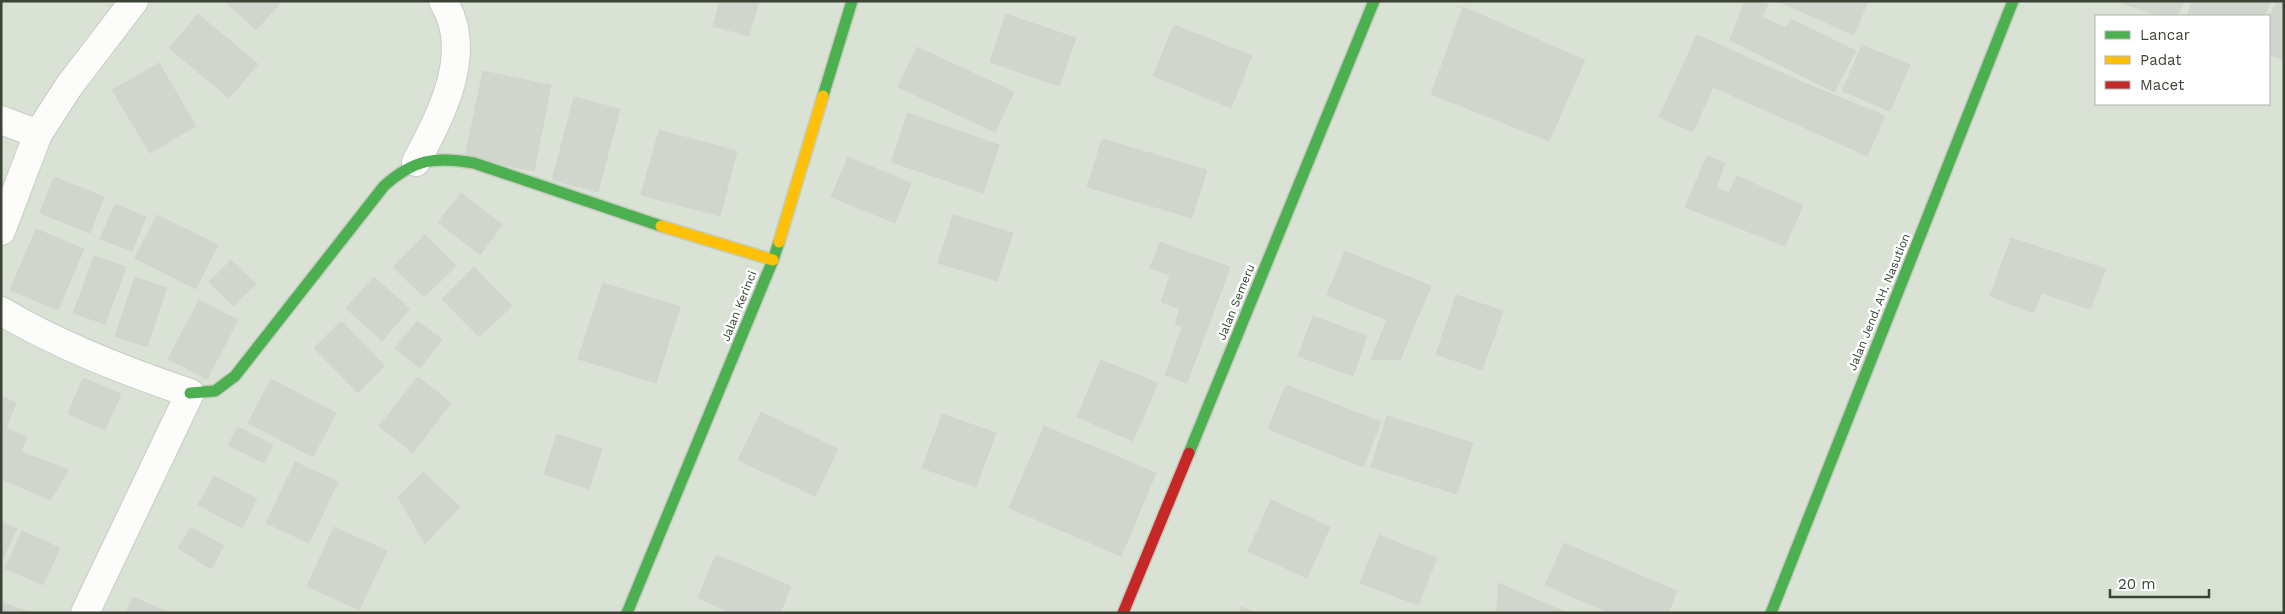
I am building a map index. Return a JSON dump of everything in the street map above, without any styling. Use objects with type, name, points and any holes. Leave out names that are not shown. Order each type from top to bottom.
[{"type":"main road","name":"Jalan Kerinci","points":[[627,613],[772,260],[852,1]]},
{"type":"main road","name":"Jalan Semeru","points":[[1122,613],[1374,1]]},
{"type":"main road","name":"Jalan Jend. AH. Nasution","points":[[1771,613],[2013,1]]},
{"type":"main road","points":[[190,393],[211,394],[236,376],[384,186],[398,172],[416,162],[444,159],[472,163],[628,216],[772,260]]},
{"type":"street","points":[[1,232],[38,134],[69,86],[134,1]]},
{"type":"street","points":[[416,162],[441,115],[454,65],[457,40],[450,12],[443,1]]},
{"type":"street","points":[[1,120],[38,134]]},
{"type":"street","points":[[1,311],[33,330],[136,375],[190,393],[85,613]]},
{"type":"shaded area","points":[[1,1],[2284,1],[2284,613],[1,613]]},
{"type":"building","points":[[225,1],[282,1],[256,30]]},
{"type":"building","points":[[720,1],[759,1],[749,36],[713,26]]},
{"type":"building","points":[[1745,1],[1761,1],[1768,4],[1762,17],[1786,28],[1791,19],[1856,51],[1834,92],[1730,40]]},
{"type":"building","points":[[1778,1],[1868,1],[1854,35]]},
{"type":"building","points":[[2117,1],[2184,1],[2178,15],[2156,15]]},
{"type":"building","points":[[2192,1],[2271,1],[2265,15],[2187,15]]},
{"type":"building","points":[[2276,1],[2284,3],[2284,60],[2270,55],[2270,17]]},
{"type":"building","points":[[1463,7],[1585,60],[1549,141],[1431,94]]},
{"type":"building","points":[[198,14],[258,64],[229,98],[169,48]]},
{"type":"building","points":[[1006,14],[1076,38],[1059,86],[990,62]]},
{"type":"building","points":[[1174,25],[1252,56],[1231,108],[1153,76]]},
{"type":"building","points":[[1697,35],[1802,82],[1785,119],[1713,87],[1693,132],[1659,117]]},
{"type":"building","points":[[1862,45],[1910,65],[1890,111],[1842,91]]},
{"type":"building","points":[[917,47],[1014,92],[995,132],[898,87]]},
{"type":"building","points":[[159,63],[196,126],[150,153],[112,90]]},
{"type":"building","points":[[483,71],[551,85],[534,171],[465,157]]},
{"type":"building","points":[[1802,82],[1885,116],[1867,156],[1785,119]]},
{"type":"building","points":[[574,97],[620,109],[598,192],[552,180]]},
{"type":"building","points":[[908,113],[999,145],[983,193],[891,162]]},
{"type":"building","points":[[659,130],[737,151],[720,216],[641,195]]},
{"type":"building","points":[[1102,139],[1207,170],[1192,218],[1087,187]]},
{"type":"building","points":[[1707,156],[1725,163],[1716,188],[1729,193],[1737,176],[1803,205],[1785,246],[1685,207]]},
{"type":"building","points":[[848,157],[911,183],[895,223],[831,197]]},
{"type":"building","points":[[54,177],[104,197],[90,233],[40,213]]},
{"type":"building","points":[[461,193],[502,225],[480,255],[438,222]]},
{"type":"building","points":[[115,204],[146,217],[132,251],[100,239]]},
{"type":"building","points":[[157,215],[218,245],[196,289],[135,258]]},
{"type":"building","points":[[953,215],[1013,233],[997,281],[938,263]]},
{"type":"building","points":[[36,229],[84,249],[58,310],[10,290]]},
{"type":"building","points":[[425,235],[456,266],[424,297],[393,267]]},
{"type":"building","points":[[2011,238],[2106,269],[2090,309],[2042,293],[2033,313],[1990,296]]},
{"type":"building","points":[[1160,242],[1230,267],[1187,383],[1165,375],[1182,327],[1175,324],[1180,309],[1161,302],[1170,275],[1150,268]]},
{"type":"building","points":[[1345,251],[1431,286],[1400,360],[1371,359],[1387,320],[1327,295]]},
{"type":"building","points":[[94,256],[126,267],[105,324],[73,313]]},
{"type":"building","points":[[231,260],[256,284],[233,306],[209,282]]},
{"type":"building","points":[[474,267],[512,306],[479,337],[442,299]]},
{"type":"building","points":[[135,277],[167,288],[147,347],[115,336]]},
{"type":"building","points":[[374,277],[410,309],[382,341],[346,308]]},
{"type":"building","points":[[603,283],[680,307],[656,383],[578,359]]},
{"type":"building","points":[[1456,295],[1503,311],[1482,370],[1436,354]]},
{"type":"building","points":[[199,300],[238,320],[207,379],[168,359]]},
{"type":"building","points":[[1313,316],[1367,336],[1353,376],[1298,356]]},
{"type":"building","points":[[341,321],[385,366],[358,393],[314,348]]},
{"type":"building","points":[[417,321],[442,340],[420,368],[395,348]]},
{"type":"building","points":[[1101,360],[1158,383],[1133,441],[1077,417]]},
{"type":"building","points":[[418,377],[451,403],[413,453],[379,426]]},
{"type":"building","points":[[83,378],[121,394],[105,430],[68,414]]},
{"type":"building","points":[[271,379],[336,413],[313,457],[248,423]]},
{"type":"building","points":[[1286,385],[1381,422],[1363,467],[1268,429]]},
{"type":"building","points":[[1,396],[16,403],[6,428],[27,437],[21,452],[69,470],[50,500],[1,479]]},
{"type":"building","points":[[761,412],[838,449],[815,496],[738,460]]},
{"type":"building","points":[[942,414],[996,433],[976,487],[922,468]]},
{"type":"building","points":[[1387,416],[1473,443],[1457,494],[1371,467]]},
{"type":"building","points":[[1044,426],[1156,473],[1121,556],[1009,508]]},
{"type":"building","points":[[238,427],[273,445],[264,463],[228,445]]},
{"type":"building","points":[[557,434],[602,449],[589,489],[544,474]]},
{"type":"building","points":[[295,462],[338,482],[309,543],[266,523]]},
{"type":"building","points":[[423,472],[460,507],[425,544],[398,497]]},
{"type":"building","points":[[214,476],[257,499],[242,528],[198,505]]},
{"type":"building","points":[[1271,500],[1330,527],[1307,578],[1248,551]]},
{"type":"building","points":[[1,522],[17,529],[1,562]]},
{"type":"building","points":[[191,527],[224,546],[211,569],[178,548]]},
{"type":"building","points":[[334,527],[387,551],[359,610],[307,586]]},
{"type":"building","points":[[22,531],[60,548],[43,585],[5,568]]},
{"type":"building","points":[[1379,535],[1437,558],[1418,605],[1360,583]]},
{"type":"building","points":[[1564,543],[1677,591],[1668,613],[1610,613],[1545,585]]},
{"type":"building","points":[[716,555],[791,586],[780,613],[731,613],[698,598]]},
{"type":"building","points":[[1498,583],[1568,613],[1497,613]]},
{"type":"building","points":[[133,597],[169,613],[126,613]]},
{"type":"building","points":[[3,603],[33,613],[1,613]]},
{"type":"building","points":[[1241,607],[1257,613],[1239,613]]},
{"type":"traffic: fast","points":[[823,96],[852,1]]},
{"type":"traffic: fast","points":[[1189,453],[1374,1]]},
{"type":"traffic: fast","points":[[1771,613],[2013,1]]},
{"type":"traffic: fast","points":[[190,393],[215,391],[235,376],[384,186],[415,165],[436,160],[474,163],[661,226]]},
{"type":"traffic: fast","points":[[627,613],[779,242]]},
{"type":"traffic: slow","points":[[779,242],[823,96]]},
{"type":"traffic: slow","points":[[661,226],[773,260]]},
{"type":"traffic: jam","points":[[1123,613],[1189,453]]}]
